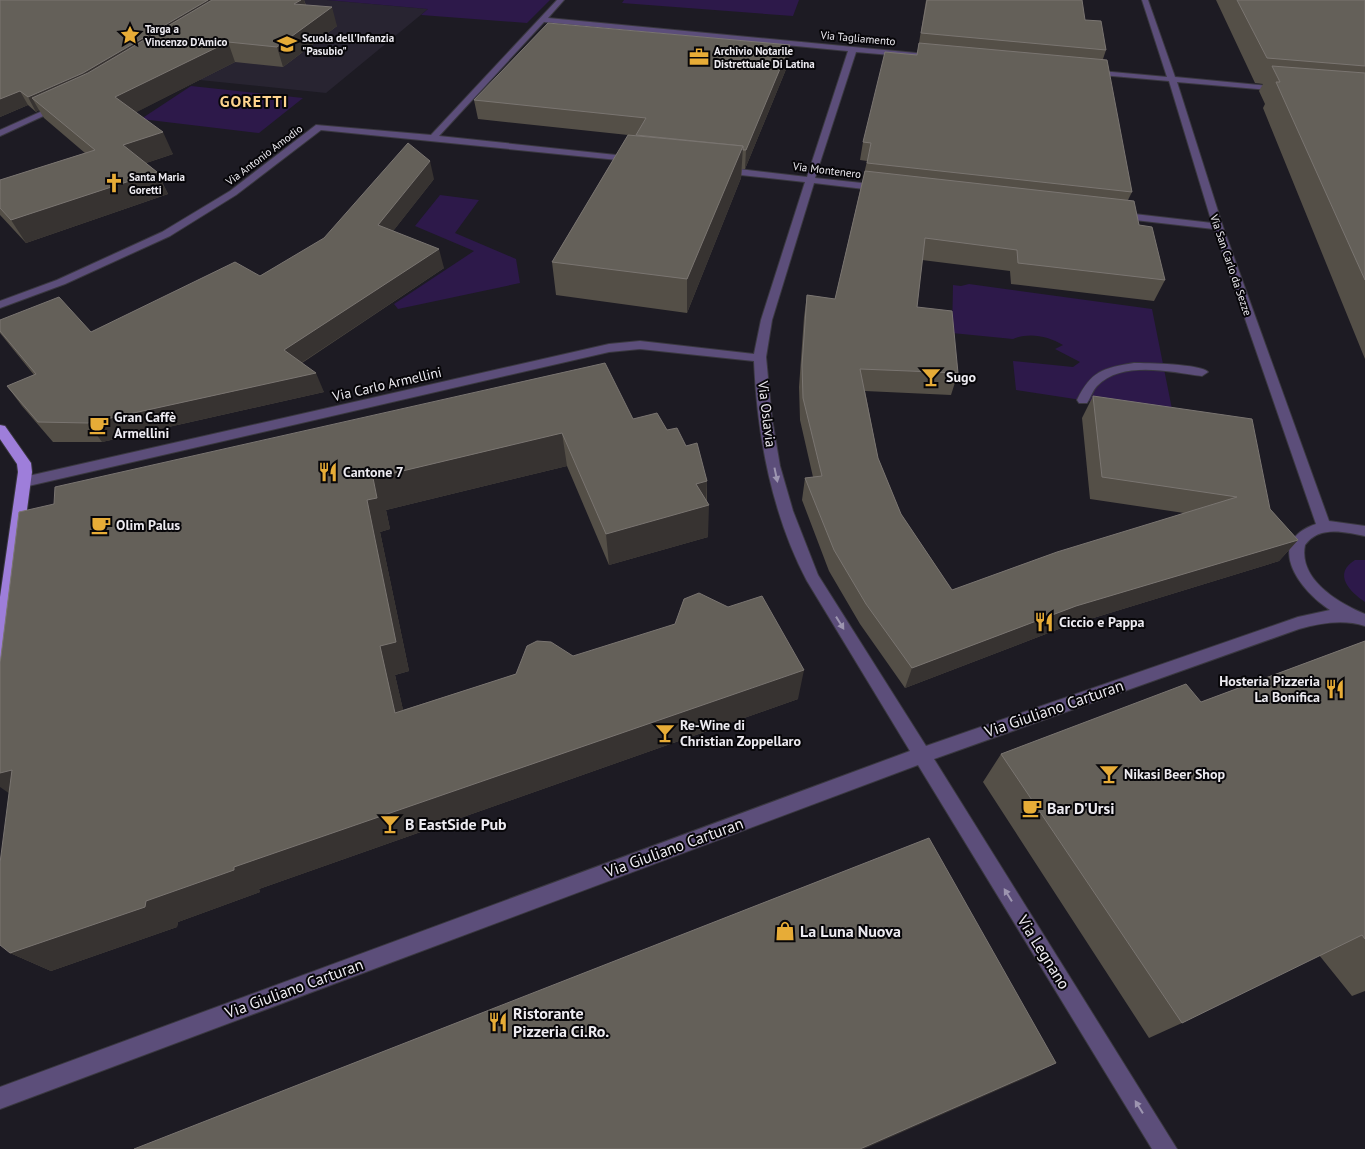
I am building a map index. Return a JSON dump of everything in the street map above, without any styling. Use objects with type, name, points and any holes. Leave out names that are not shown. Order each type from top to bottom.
[{"type":"main road","points":[[0,429],[24,463],[24,482],[0,653]]},
{"type":"street","points":[[433,138],[561,0]]},
{"type":"street","name":"Via San Carlo da Sezze","points":[[1145,0],[1218,227],[1324,527]]},
{"type":"street","name":"Via Tagliamento","points":[[543,20],[949,58]]},
{"type":"street","name":"Via Oslavia","points":[[853,48],[810,179],[765,329],[760,358],[765,413],[775,472],[795,541],[812,578],[922,755]]},
{"type":"street","points":[[1084,71],[1288,89]]},
{"type":"street","points":[[0,133],[66,104]]},
{"type":"street","name":"Via Antonio Amodio","points":[[0,305],[61,282],[166,234],[233,193],[319,127],[433,138]]},
{"type":"street","points":[[433,138],[643,161]]},
{"type":"street","name":"Via Montenero","points":[[712,168],[888,188]]},
{"type":"street","points":[[1102,213],[1218,227]]},
{"type":"street","name":"Via Carlo Armellini","points":[[24,482],[609,348],[640,345],[760,358]]},
{"type":"street","points":[[1083,400],[1086,390],[1099,378],[1127,367],[1155,367],[1202,372]]},
{"type":"street","points":[[1359,618],[1330,603],[1312,587],[1300,571],[1295,555],[1298,542],[1308,532],[1324,527],[1344,527],[1365,531]]},
{"type":"street","name":"Via Giuliano Carturan","points":[[0,1098],[922,755],[1298,623],[1321,617],[1359,618]]},
{"type":"street","name":"Via Legnano","points":[[922,755],[1165,1149]]},
{"type":"shaded area","name":"Scuola dell'Infanzia \"Pasubio\"","points":[[259,0],[327,0],[428,9],[326,93],[141,74]]},
{"type":"shaded area","points":[[327,0],[550,0],[527,23],[421,15],[428,9]]},
{"type":"shaded area","points":[[624,0],[799,0],[793,16],[622,3]]},
{"type":"shaded area","points":[[191,86],[303,98],[259,133],[141,119]]},
{"type":"shaded area","points":[[440,195],[479,200],[455,233],[516,259],[520,283],[398,309],[394,304],[474,251],[415,226]]},
{"type":"shaded area","points":[[969,284],[1152,309],[1173,414],[1016,390],[1013,361],[1073,367],[1080,362],[1055,349],[1063,345],[1045,337],[1032,335],[1013,339],[952,333],[953,285]]},
{"type":"shaded area","points":[[1355,560],[1365,560],[1365,602],[1349,588],[1344,577],[1348,565]]},
{"type":"building","points":[[0,0],[208,0],[83,73],[28,97],[20,91],[0,99]]},
{"type":"building","points":[[212,0],[301,0],[294,4],[332,7],[277,47],[228,42],[115,97],[163,132],[123,145],[157,172],[11,220],[0,208],[0,180],[95,150],[32,98],[88,73]]},
{"type":"building","points":[[927,0],[1082,0],[1085,20],[1101,21],[1106,50],[921,33]]},
{"type":"building","points":[[1237,0],[1365,0],[1365,66],[1267,58]]},
{"type":"building","points":[[548,23],[790,45],[746,150],[743,150],[743,146],[636,135],[646,118],[474,100]]},
{"type":"building","points":[[919,43],[1107,60],[1132,192],[867,163],[871,143],[863,142],[885,52],[917,55]]},
{"type":"building","points":[[1272,66],[1365,73],[1365,280],[1276,82],[1280,82]]},
{"type":"building","points":[[628,135],[743,146],[687,279],[552,262]]},
{"type":"building","points":[[408,143],[430,161],[378,225],[439,249],[284,350],[316,373],[88,423],[38,422],[7,386],[36,374],[0,331],[0,320],[59,297],[91,332],[235,262],[260,276],[324,238]]},
{"type":"building","points":[[865,171],[1134,201],[1139,225],[1152,227],[1165,280],[1018,263],[1017,250],[925,238],[917,307],[952,311],[958,373],[860,369],[878,458],[901,514],[952,590],[1057,552],[1237,497],[1102,477],[1093,396],[1252,419],[1270,509],[1298,540],[1076,606],[912,668],[866,604],[834,550],[805,478],[822,476],[803,398],[802,365],[807,295],[835,299]]},
{"type":"building","points":[[605,363],[633,419],[657,413],[667,430],[677,428],[686,446],[697,443],[707,481],[696,484],[709,505],[606,534],[562,433],[373,478],[377,498],[367,500],[396,642],[380,646],[395,713],[516,674],[527,646],[537,641],[551,642],[573,656],[675,624],[684,599],[699,593],[728,607],[762,596],[804,670],[234,867],[234,870],[146,901],[145,907],[10,953],[0,945],[0,863],[12,770],[0,773],[0,664],[19,512],[54,504],[55,487]]},
{"type":"building","points":[[1365,641],[1365,939],[1362,935],[1182,1023],[1001,754],[1186,684],[1201,702]]},
{"type":"building","points":[[929,838],[1056,1063],[860,1149],[134,1149]]},
{"type":"place","name":"Targa a Vincenzo D'Amico","points":[[130,35]]},
{"type":"place","name":"Scuola dell'Infanzia \"Pasubio\"","points":[[287,44]]},
{"type":"place","name":"Archivio Notarile Distrettuale Di Latina","points":[[699,57]]},
{"type":"place","name":"Santa Maria Goretti","points":[[114,183]]},
{"type":"place","name":"Sugo","points":[[931,377]]},
{"type":"place","name":"Gran Caffè Armellini","points":[[99,425]]},
{"type":"place","name":"Cantone 7","points":[[328,472]]},
{"type":"place","name":"Olim Palus","points":[[101,525]]},
{"type":"place","name":"Ciccio e Pappa","points":[[1044,622]]},
{"type":"place","name":"Hosteria Pizzeria La Bonifica","points":[[1335,689]]},
{"type":"place","name":"Re-Wine di Christian Zoppellaro","points":[[665,733]]},
{"type":"place","name":"Nikasi Beer Shop","points":[[1109,774]]},
{"type":"place","name":"Bar D'Ursi","points":[[1032,808]]},
{"type":"place","name":"B EastSide Pub","points":[[390,824]]},
{"type":"place","name":"La Luna Nuova","points":[[785,931]]},
{"type":"place","name":"Ristorante Pizzeria Ci.Ro.","points":[[498,1022]]},
{"type":"district","name":"GORETTI","points":[[254,101]]}]
